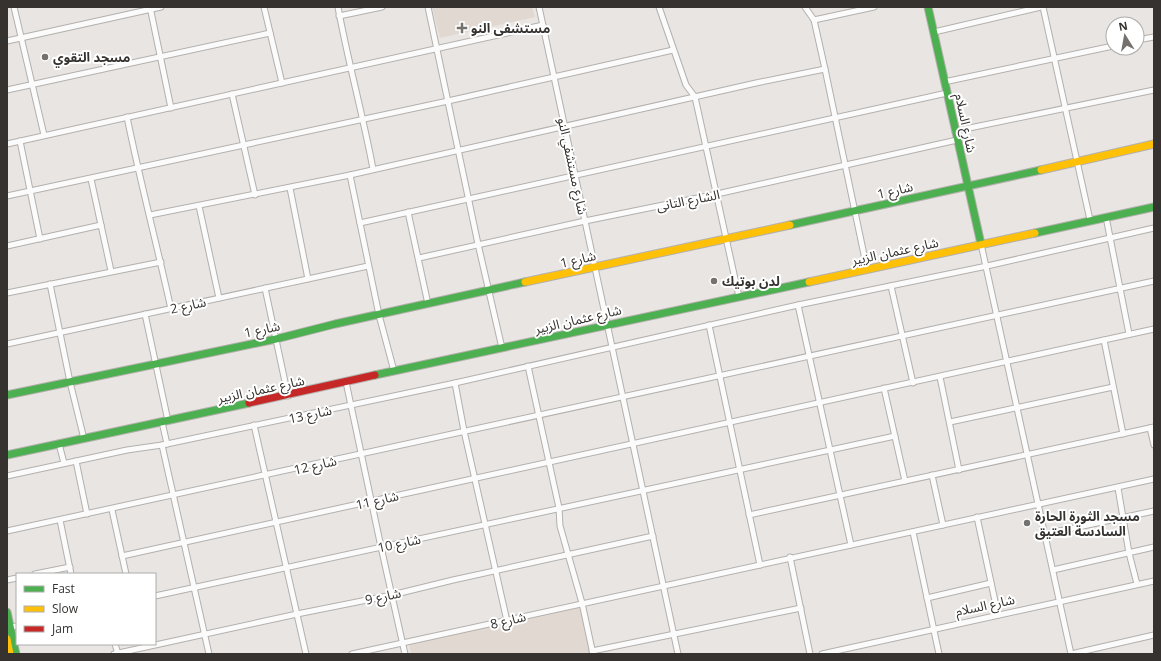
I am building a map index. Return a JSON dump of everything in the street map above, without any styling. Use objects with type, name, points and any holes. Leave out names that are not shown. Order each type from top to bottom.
[{"type":"street","points":[[14,7],[44,135]]},
{"type":"street","points":[[7,41],[150,8],[161,7]]},
{"type":"street","points":[[264,7],[282,83]]},
{"type":"street","points":[[338,7],[350,67],[364,120],[373,169]]},
{"type":"street","points":[[339,16],[382,7]]},
{"type":"street","points":[[428,7],[488,292],[502,348]]},
{"type":"street","name":"شارع مستشفي النو","points":[[539,7],[678,654]]},
{"type":"street","points":[[659,7],[686,85],[694,97],[739,297]]},
{"type":"street","points":[[805,7],[814,20],[826,69],[834,119],[867,269]]},
{"type":"street","points":[[814,20],[874,7]]},
{"type":"street","name":"شارع السلام","points":[[928,7],[981,244]]},
{"type":"street","points":[[934,32],[1042,7],[1055,59],[1090,220]]},
{"type":"street","points":[[150,8],[171,108]]},
{"type":"street","points":[[7,144],[350,67],[437,50],[542,25]]},
{"type":"street","points":[[7,90],[270,33]]},
{"type":"street","points":[[944,82],[1105,48]]},
{"type":"street","points":[[7,196],[448,102],[673,50]]},
{"type":"street","points":[[150,215],[290,188],[694,97],[826,69]]},
{"type":"street","points":[[955,131],[1154,90]]},
{"type":"street","points":[[360,223],[947,93]]},
{"type":"street","points":[[232,94],[254,195]]},
{"type":"street","points":[[127,117],[171,309]]},
{"type":"street","name":"الشارع التانى","points":[[419,258],[585,221],[717,194],[957,140]]},
{"type":"street","points":[[20,141],[40,239]]},
{"type":"street","name":"شارع 1","points":[[7,395],[276,339],[595,268],[664,251],[854,212],[967,185],[1154,144]]},
{"type":"street","points":[[350,175],[368,266],[394,371]]},
{"type":"street","points":[[91,179],[111,271]]},
{"type":"street","points":[[290,188],[308,279]]},
{"type":"street","points":[[199,206],[219,298]]},
{"type":"street","name":"شارع عثمان الزبير","points":[[7,455],[288,396],[607,324],[739,297],[1154,207]]},
{"type":"street","points":[[408,212],[428,304]]},
{"type":"street","points":[[1106,217],[1130,334]]},
{"type":"street","points":[[7,246],[101,225]]},
{"type":"street","name":"شارع 13","points":[[7,476],[64,463],[165,445],[455,383],[798,305],[986,266],[1154,228]]},
{"type":"street","points":[[981,244],[1071,654],[1154,635]]},
{"type":"street","points":[[7,293],[161,262]]},
{"type":"street","name":"شارع 2","points":[[7,344],[368,266]]},
{"type":"street","name":"شارع 12","points":[[7,531],[112,510],[174,495],[809,356],[997,317],[1154,281]]},
{"type":"street","points":[[50,284],[70,382],[84,439]]},
{"type":"street","points":[[890,286],[913,383]]},
{"type":"street","points":[[265,288],[288,396]]},
{"type":"street","points":[[798,305],[851,545]]},
{"type":"street","points":[[145,314],[165,421],[165,445],[174,495],[209,654]]},
{"type":"street","points":[[709,325],[760,564]]},
{"type":"street","name":"شارع 11","points":[[122,556],[1154,329]]},
{"type":"street","points":[[1104,340],[1123,434]]},
{"type":"street","points":[[528,366],[559,508],[560,526],[570,554],[593,652],[801,608]]},
{"type":"street","points":[[940,377],[959,470]]},
{"type":"street","points":[[346,382],[372,501],[380,547],[405,654]]},
{"type":"street","points":[[455,383],[464,432],[507,621]]},
{"type":"street","points":[[950,422],[1017,409],[1113,387]]},
{"type":"street","points":[[884,388],[905,481]]},
{"type":"street","points":[[254,425],[306,654]]},
{"type":"street","points":[[749,515],[840,497],[905,481],[1027,456],[1152,427],[1154,445]]},
{"type":"street","name":"شارع 10","points":[[156,596],[895,436]]},
{"type":"street","points":[[59,444],[64,463]]},
{"type":"street","points":[[76,461],[87,514]]},
{"type":"street","points":[[932,475],[943,525]]},
{"type":"street","name":"شارع 8","points":[[352,654],[507,621],[790,557],[913,532],[1154,479]]},
{"type":"street","points":[[1118,488],[1122,518],[1137,584]]},
{"type":"street","points":[[112,510],[126,573]]},
{"type":"street","points":[[1045,534],[1154,511]]},
{"type":"street","points":[[977,517],[998,615]]},
{"type":"street","points":[[60,520],[71,573]]},
{"type":"street","points":[[913,532],[940,654]]},
{"type":"street","name":"شارع 9","points":[[116,654],[297,614],[392,595],[496,570],[653,536]]},
{"type":"street","points":[[1053,570],[1154,547]]},
{"type":"street","points":[[790,557],[810,654]]},
{"type":"street","points":[[40,573],[70,567]]},
{"type":"street","name":"شارع السلام","points":[[822,654],[1154,581]]},
{"type":"street","points":[[928,598],[991,583]]},
{"type":"street","points":[[7,612],[14,627],[16,654]]},
{"type":"street","points":[[7,639],[10,654]]},
{"type":"shaded area","name":"مستشفى النو","points":[[432,7],[532,7],[535,17],[440,38]]},
{"type":"shaded area","points":[[581,607],[591,654],[411,654],[409,644]]},
{"type":"traffic: fast","points":[[928,7],[981,244]]},
{"type":"traffic: fast","points":[[790,225],[1041,170]]},
{"type":"traffic: fast","points":[[1035,233],[1154,207]]},
{"type":"traffic: fast","points":[[7,395],[276,339],[335,324],[525,282]]},
{"type":"traffic: fast","points":[[375,375],[809,282]]},
{"type":"traffic: fast","points":[[7,455],[249,403]]},
{"type":"traffic: fast","points":[[7,612],[16,654]]},
{"type":"traffic: slow","points":[[1041,170],[1154,144]]},
{"type":"traffic: slow","points":[[525,282],[790,225]]},
{"type":"traffic: slow","points":[[809,282],[1035,233]]},
{"type":"traffic: slow","points":[[7,639],[10,654]]},
{"type":"traffic: jam","points":[[249,403],[375,375]]},
{"type":"place","name":"مستشفى النو","points":[[462,28]]},
{"type":"place","name":"مسجد التقوي","points":[[45,57]]},
{"type":"place","name":"لدن بوتيك","points":[[714,281]]},
{"type":"place","name":"مسجد الثورة الحارة السادسة العتيق","points":[[1027,523]]}]
